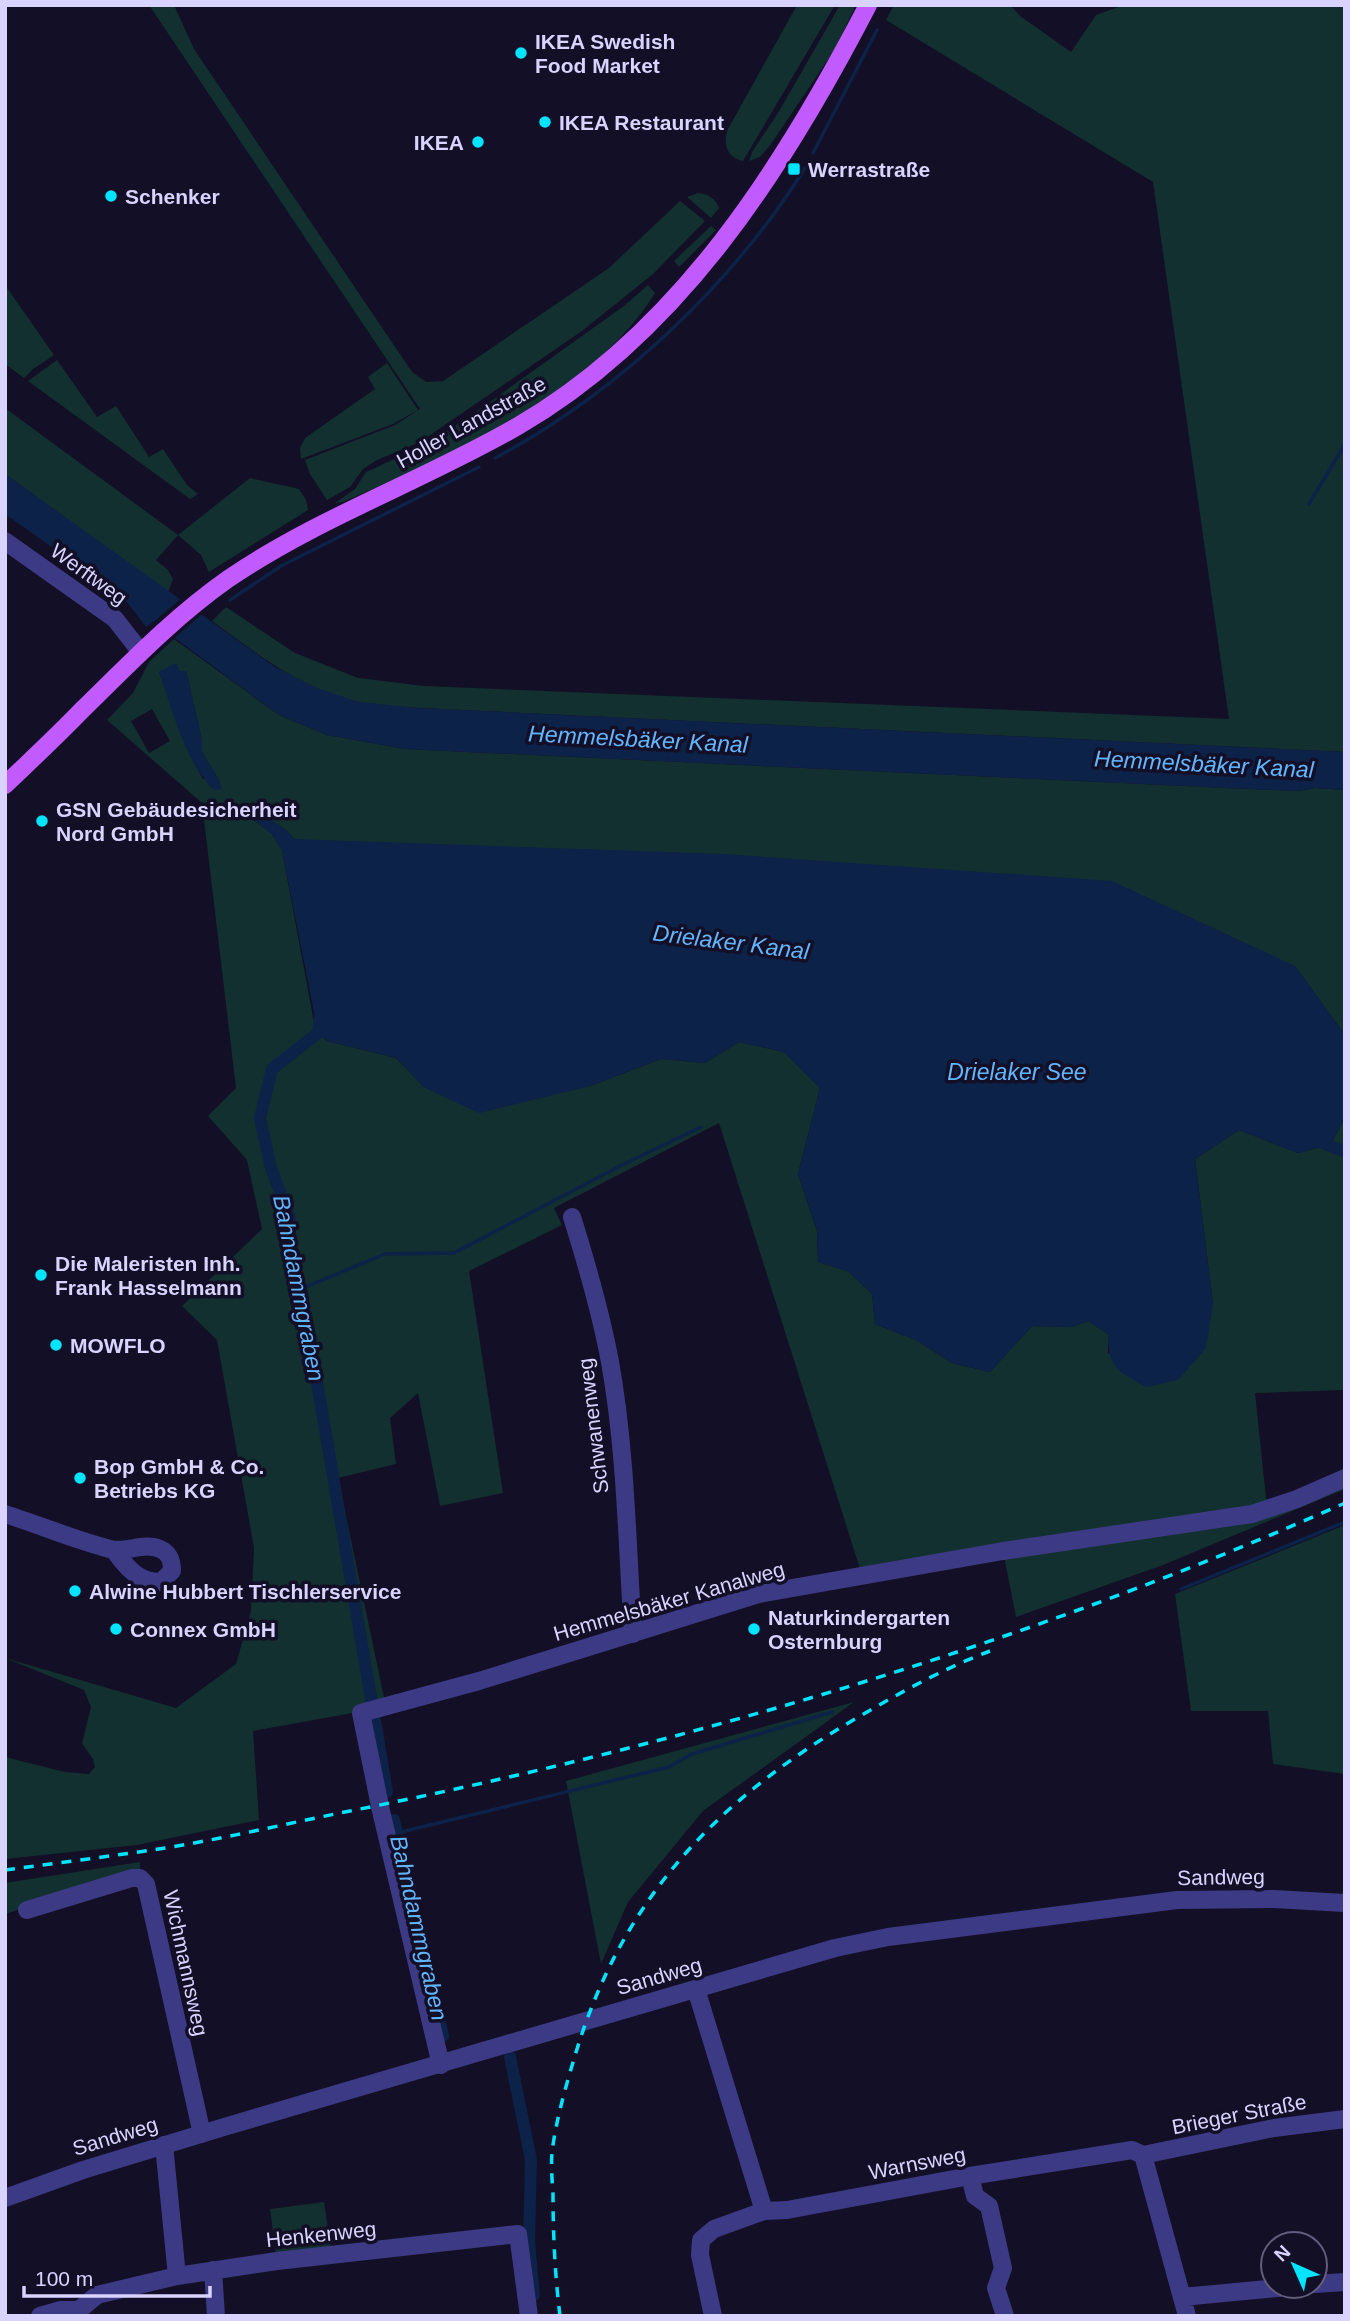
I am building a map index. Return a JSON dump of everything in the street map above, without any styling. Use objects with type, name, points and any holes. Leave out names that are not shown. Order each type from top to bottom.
[{"type":"main road","name":"Holler Landstraße","points":[[5,785],[140,651],[191,606],[232,576],[280,547],[455,461],[521,424],[554,403],[610,360],[670,303],[743,214],[782,158],[837,65],[868,5]]},
{"type":"street","name":"Werftweg","points":[[5,541],[115,619],[140,651]]},
{"type":"street","name":"Schwanenweg","points":[[572,1217],[596,1296],[610,1364],[623,1475],[633,1634]]},
{"type":"street","name":"Hemmelsbäker Kanalweg","points":[[441,2065],[381,1811],[361,1713],[479,1681],[759,1594],[1016,1549],[1252,1514],[1297,1499],[1345,1478]]},
{"type":"street","points":[[5,1514],[114,1550]]},
{"type":"street","name":"Wichmannsweg","points":[[27,1910],[132,1878],[140,1878],[146,1884],[202,2134]]},
{"type":"street","name":"Sandweg","points":[[5,2197],[164,2145],[821,1952],[888,1937],[1177,1900],[1275,1899],[1345,1903]]},
{"type":"street","points":[[696,1989],[764,2211]]},
{"type":"street","name":"Brieger Straße","points":[[1143,2155],[1274,2128],[1345,2119]]},
{"type":"street","points":[[164,2145],[177,2276]]},
{"type":"street","name":"Warnsweg","points":[[713,2316],[700,2255],[701,2240],[714,2229],[764,2211],[787,2210],[970,2176],[1132,2150],[1143,2155]]},
{"type":"street","points":[[1143,2155],[1187,2316]]},
{"type":"street","points":[[970,2176],[975,2196],[989,2206],[1003,2268],[996,2288],[1005,2316]]},
{"type":"street","name":"Henkenweg","points":[[40,2316],[61,2310],[79,2310],[97,2295],[177,2276],[277,2261],[518,2234],[529,2316]]},
{"type":"street","points":[[213,2270],[216,2316]]},
{"type":"street","points":[[1182,2297],[1259,2290]]},
{"type":"green space","points":[[149,5],[174,5],[194,49],[412,372],[426,382],[443,381],[609,268],[680,201],[705,221],[653,274],[582,331],[420,442],[377,460],[363,469],[350,487],[327,500],[310,474],[305,460],[395,425],[420,409]]},
{"type":"green space","points":[[797,5],[835,5],[743,161],[737,159],[727,149],[728,129]]},
{"type":"green space","points":[[840,5],[856,5],[835,49],[771,144],[760,157],[749,161],[752,152],[778,113]]},
{"type":"green space","points":[[894,5],[1010,5],[1020,16],[1071,52],[1096,15],[1124,5],[1345,5],[1345,752],[374,705],[338,696],[300,680],[212,621],[226,607],[295,653],[358,678],[424,686],[1229,719],[1153,182],[886,20]]},
{"type":"green space","points":[[698,193],[711,197],[719,208],[711,218],[687,197]]},
{"type":"green space","points":[[711,226],[716,230],[679,267],[674,261]]},
{"type":"green space","points":[[5,285],[54,355],[24,378],[5,364]]},
{"type":"green space","points":[[648,285],[655,293],[628,330],[556,392],[472,442],[385,484],[335,503],[355,489],[366,472],[427,444],[470,416],[624,306]]},
{"type":"green space","points":[[57,360],[97,417],[116,406],[149,457],[163,449],[187,485],[198,494],[190,499],[28,381]]},
{"type":"green space","points":[[387,363],[418,410],[393,424],[301,459],[300,448],[305,438],[375,389],[368,377]]},
{"type":"green space","points":[[5,408],[178,535],[156,560],[168,570],[173,579],[168,592],[5,474]]},
{"type":"green space","points":[[250,478],[299,489],[306,500],[308,510],[209,572],[201,555],[178,535]]},
{"type":"green space","points":[[174,639],[279,715],[327,735],[406,749],[1227,788],[1345,790],[1345,1035],[1295,966],[294,839],[287,831],[249,805],[242,811],[272,834],[282,850],[318,1033],[327,1041],[396,1058],[425,1088],[590,1086],[661,1059],[705,1063],[739,1042],[784,1052],[820,1088],[798,1174],[817,1231],[818,1262],[848,1271],[872,1294],[875,1324],[916,1340],[952,1363],[990,1372],[1032,1326],[1071,1327],[1088,1321],[1108,1334],[1108,1354],[1213,1304],[1195,1159],[1239,1130],[1298,1153],[1330,1145],[1345,1118],[1345,1390],[1255,1393],[1267,1507],[860,1569],[719,1123],[554,1208],[562,1225],[469,1271],[503,1493],[440,1506],[418,1393],[390,1418],[396,1464],[338,1478],[386,1707],[253,1731],[259,1820],[137,1845],[5,1859],[5,1757],[65,1772],[89,1774],[95,1767],[82,1743],[91,1707],[84,1690],[5,1658],[176,1708],[236,1664],[251,1611],[254,1548],[217,1340],[182,1306],[262,1229],[247,1160],[208,1116],[236,1088],[202,803],[107,720],[133,693],[149,662]],"holes":[[[186,671],[202,740],[202,752],[219,780],[203,779],[190,755],[159,672]],[[152,709],[170,741],[149,753],[131,721]]]},
{"type":"green space","points":[[1345,1483],[1345,1489],[1163,1565],[1016,1617],[1004,1556],[1254,1521]]},
{"type":"green space","points":[[1345,1525],[1345,1774],[1273,1764],[1268,1711],[1191,1711],[1175,1594]]},
{"type":"green space","points":[[854,1702],[703,1811],[628,1902],[601,1964],[566,1781]]},
{"type":"green space","points":[[140,1862],[140,1871],[5,1914],[5,1883]]},
{"type":"green space","points":[[324,2202],[332,2255],[277,2261],[270,2209]]},
{"type":"water","name":"Hemmelsbäker Kanal","points":[[5,474],[275,667],[317,688],[359,702],[419,708],[1345,752],[1345,790],[1227,788],[406,749],[327,735],[279,715],[153,622],[146,627],[124,598],[5,514]]},
{"type":"water","points":[[176,663],[180,671],[186,671],[202,740],[202,752],[222,789],[214,790],[204,778],[187,750],[175,719],[159,672]]},
{"type":"water","name":"Drielaker See","points":[[248,804],[287,831],[294,839],[724,854],[1112,881],[1295,966],[1345,1035],[1345,1118],[1330,1145],[1298,1153],[1239,1130],[1195,1159],[1213,1304],[1206,1348],[1178,1380],[1146,1387],[1128,1377],[1113,1361],[1108,1334],[1088,1321],[1071,1327],[1032,1326],[990,1372],[952,1363],[916,1340],[875,1324],[872,1294],[848,1271],[818,1262],[817,1230],[798,1174],[820,1088],[784,1052],[739,1042],[705,1063],[661,1059],[590,1086],[479,1113],[425,1088],[396,1058],[327,1041],[318,1033],[282,850],[272,834],[242,811]]},
{"type":"pier","points":[[182,598],[202,614],[171,641],[151,624]]},
{"type":"waterway","points":[[813,153],[877,30]]},
{"type":"waterway","points":[[495,458],[585,402],[668,332],[743,254],[805,168]]},
{"type":"waterway","points":[[1309,504],[1345,444]]},
{"type":"waterway","points":[[230,600],[281,566],[479,467]]},
{"type":"waterway","name":"Bahndammgraben","points":[[320,1017],[318,1033],[272,1069],[260,1118],[271,1168],[290,1219],[289,1254],[301,1289],[372,1704]]},
{"type":"waterway","points":[[301,1289],[385,1254],[454,1253],[701,1127]]},
{"type":"waterway","name":"Drielaker Kanal","points":[[1316,1140],[1345,1152]]},
{"type":"waterway","points":[[1181,1589],[1345,1522]]},
{"type":"waterway","points":[[397,1833],[669,1767],[692,1754],[832,1712]]},
{"type":"waterway","name":"Bahndammgraben","points":[[375,1720],[387,1792]]},
{"type":"waterway","name":"Bahndammgraben","points":[[394,1820],[443,2036]]},
{"type":"waterway","name":"Bahndammgraben","points":[[510,2057],[531,2160],[529,2241],[534,2295]]},
{"type":"railway","points":[[5,1870],[165,1848],[235,1835],[477,1784],[730,1721],[856,1684],[1103,1601],[1225,1554],[1345,1503]]},
{"type":"railway","points":[[560,2316],[552,2167],[558,2117],[594,2001],[619,1949],[648,1901],[682,1857],[720,1817],[763,1781],[810,1747],[877,1706],[941,1672],[990,1651]]},
{"type":"place","name":"IKEA Swedish Food Market","points":[[521,53]]},
{"type":"place","name":"IKEA Restaurant","points":[[545,122]]},
{"type":"place","name":"IKEA","points":[[478,142]]},
{"type":"place","name":"Werrastraße","points":[[794,169]]},
{"type":"place","name":"Schenker","points":[[111,196]]},
{"type":"place","name":"GSN Gebäudesicherheit Nord GmbH","points":[[42,821]]},
{"type":"place","name":"Die Maleristen Inh. Frank Hasselmann","points":[[41,1275]]},
{"type":"place","name":"MOWFLO","points":[[56,1345]]},
{"type":"place","name":"Bop GmbH & Co. Betriebs KG","points":[[80,1478]]},
{"type":"place","name":"Alwine Hubbert Tischlerservice","points":[[75,1591]]},
{"type":"place","name":"Connex GmbH","points":[[116,1629]]},
{"type":"place","name":"Naturkindergarten Osternburg","points":[[754,1629]]}]
